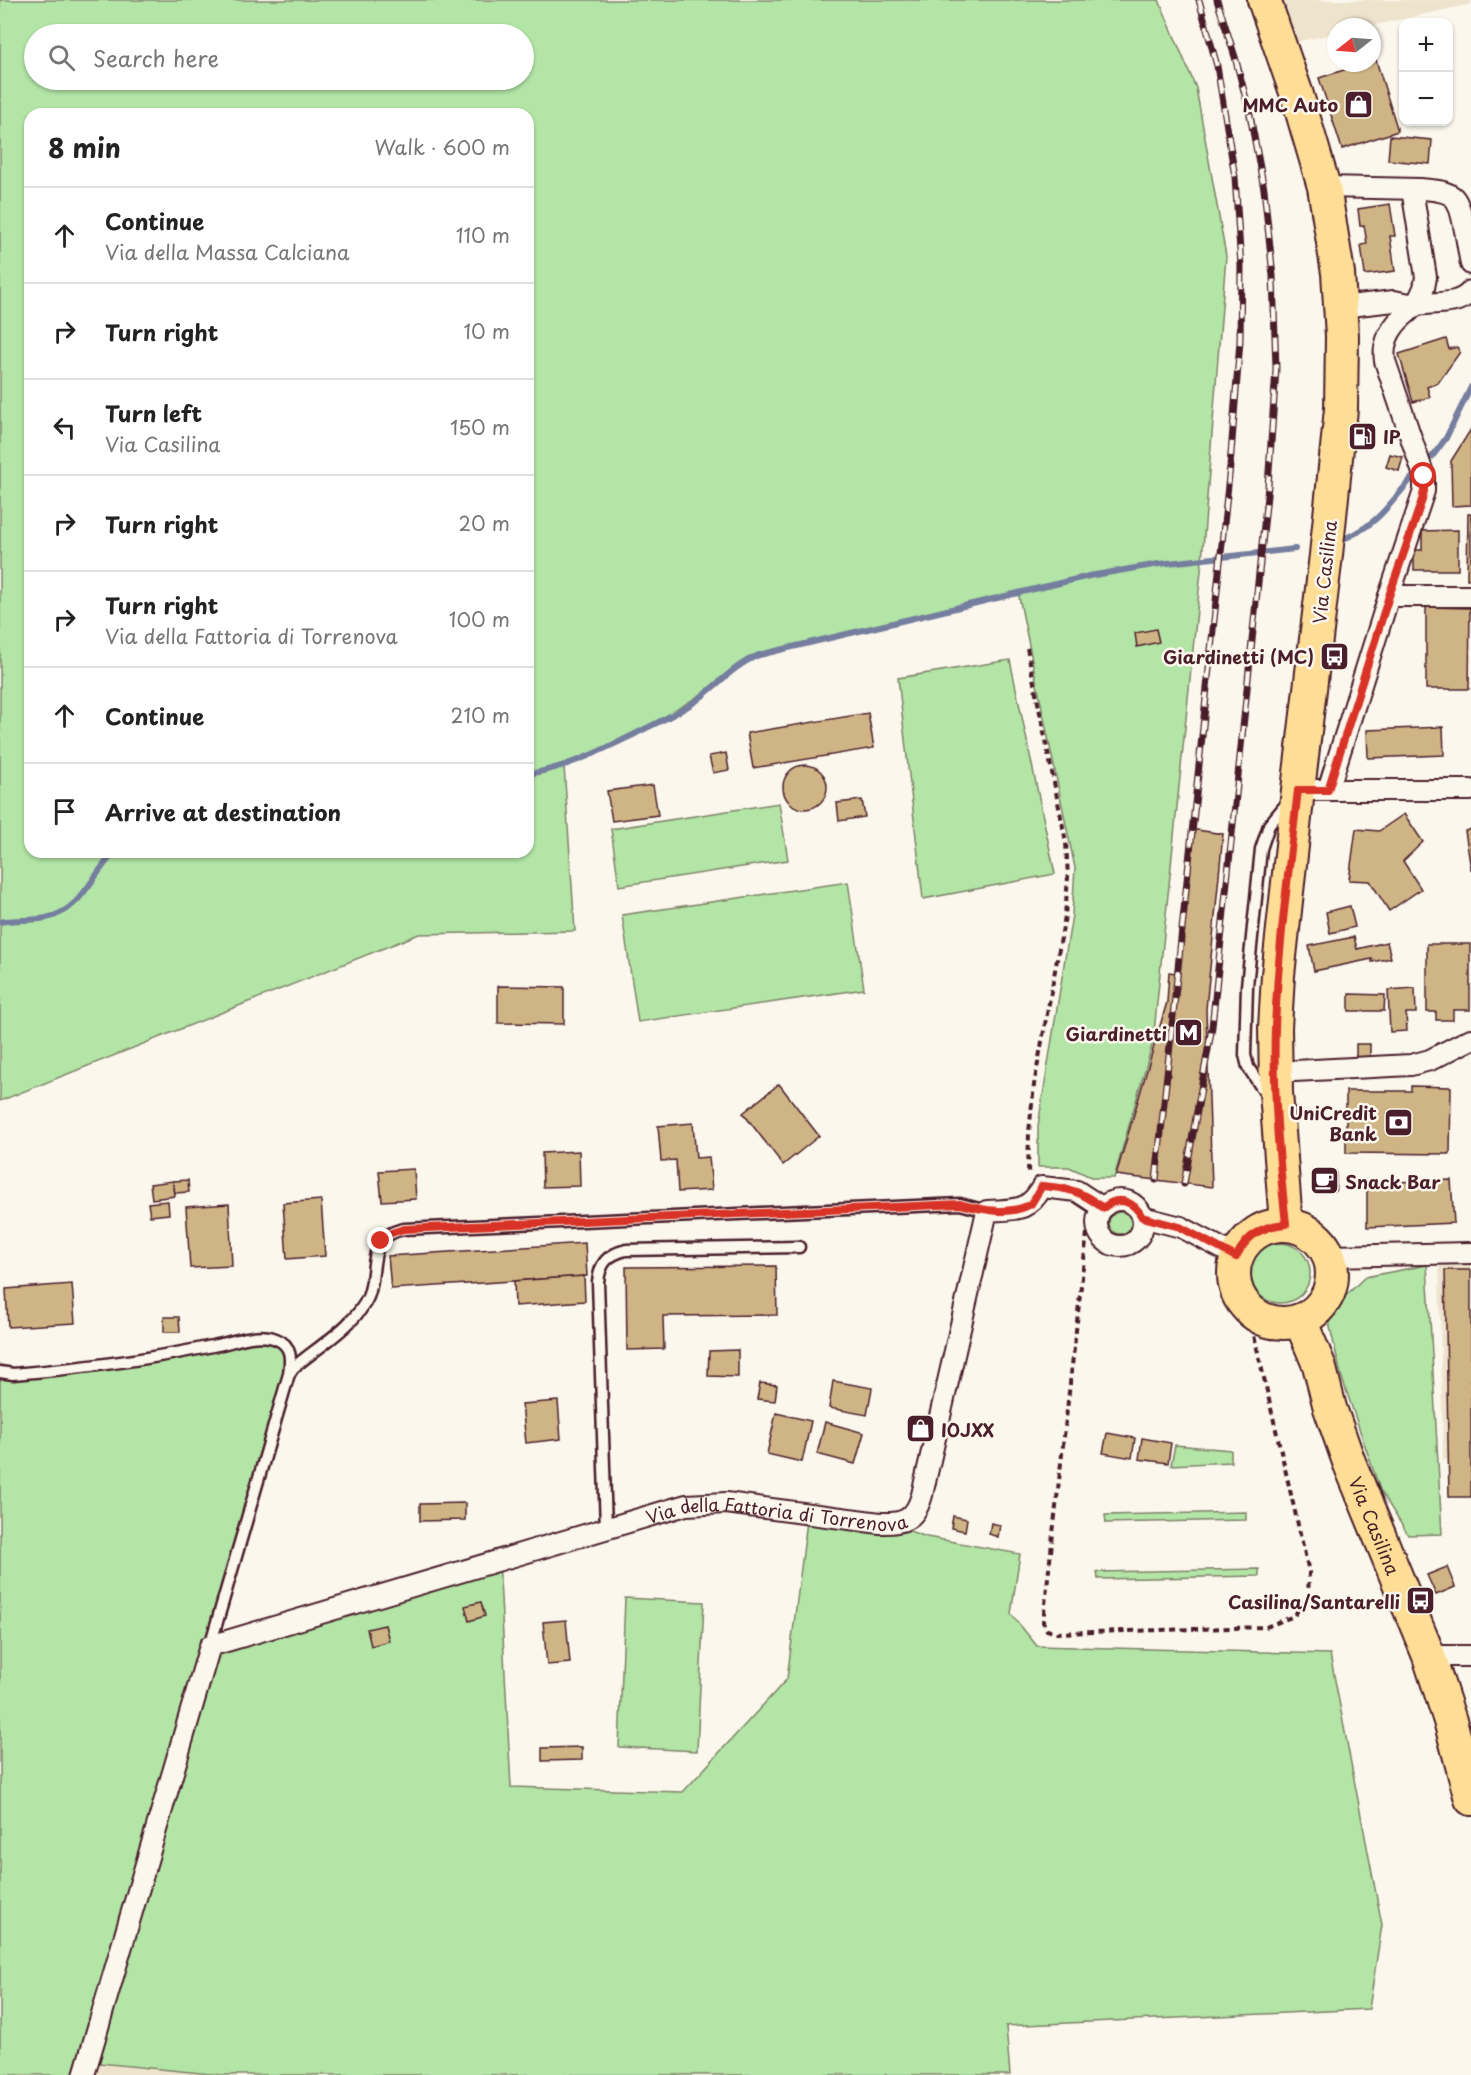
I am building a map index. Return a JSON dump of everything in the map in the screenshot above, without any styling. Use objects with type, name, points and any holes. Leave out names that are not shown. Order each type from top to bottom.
[{"type":"main road","name":"Via Casilina","points":[[1264,0],[1297,94],[1324,186],[1335,255],[1340,307],[1342,373],[1338,442],[1325,567],[1313,790],[1278,975],[1275,1072],[1286,1224]]},
{"type":"main road","points":[[1286,1224],[1313,1234],[1323,1245],[1332,1271],[1331,1286],[1318,1308],[1300,1320],[1285,1323],[1261,1318],[1250,1310],[1239,1297],[1233,1270],[1236,1257],[1244,1243],[1257,1231],[1286,1224]]},
{"type":"main road","name":"Via Casilina","points":[[1300,1320],[1319,1365],[1348,1462],[1429,1656],[1453,1730],[1471,1799]]},
{"type":"street","points":[[1324,186],[1436,191],[1455,199],[1459,207],[1471,264]]},
{"type":"street","points":[[1412,189],[1426,277],[1424,288],[1416,305],[1394,326],[1387,339],[1384,353],[1400,409],[1418,459],[1424,483],[1422,500],[1389,596],[1313,790],[1471,790]]},
{"type":"street","points":[[1340,307],[1394,301],[1416,305],[1444,304],[1466,297],[1471,291]]},
{"type":"street","points":[[1389,596],[1471,596]]},
{"type":"street","points":[[1275,1072],[1411,1065],[1430,1060],[1471,1039]]},
{"type":"street","points":[[987,1211],[1028,1206],[1034,1201],[1042,1186],[1077,1191],[1103,1208]]},
{"type":"street","points":[[1114,1201],[1128,1202],[1142,1217],[1142,1229],[1137,1238],[1123,1246],[1112,1245],[1103,1239],[1098,1227],[1099,1214],[1103,1208],[1114,1201]]},
{"type":"street","name":"Via della Fattoria di Torrenova","points":[[210,1646],[686,1505],[726,1503],[880,1523],[899,1522],[912,1516],[918,1508],[922,1495],[987,1211]]},
{"type":"street","points":[[1142,1217],[1180,1227],[1236,1257]]},
{"type":"street","points":[[1329,1257],[1471,1253]]},
{"type":"street","points":[[84,2075],[210,1646]]},
{"type":"street","points":[[1429,1656],[1471,1656]]},
{"type":"lane","points":[[1277,1112],[1251,1071],[1245,1050],[1247,986],[1257,880],[1262,844],[1273,820],[1313,790]]},
{"type":"lane","points":[[289,1374],[299,1363],[346,1325],[364,1305],[370,1292],[376,1250],[388,1234],[397,1231],[960,1204],[987,1211]]},
{"type":"lane","points":[[606,1528],[598,1282],[602,1264],[608,1257],[626,1250],[799,1248]]},
{"type":"lane","points":[[0,1372],[13,1374],[120,1363],[260,1336],[274,1337],[284,1342],[291,1358],[289,1374],[210,1646]]},
{"type":"path","points":[[1027,648],[1066,842],[1068,877],[1065,916],[1034,1085],[1029,1132],[1028,1206]]},
{"type":"path","points":[[1087,1233],[1043,1622],[1047,1630],[1057,1633],[1266,1627],[1294,1616],[1308,1596],[1308,1565],[1253,1331]]},
{"type":"shaded area","points":[[1282,0],[1471,0],[1471,4],[1381,24],[1381,18],[1327,18],[1327,35],[1291,43]]},
{"type":"shaded area","points":[[1471,1263],[1471,1459],[1443,1460],[1439,1264]]},
{"type":"shaded area","points":[[97,2062],[221,2075],[94,2075]]},
{"type":"green space","points":[[0,0],[1159,0],[1196,88],[1226,256],[1202,561],[1153,1042],[1114,1178],[1093,1178],[1069,1167],[1038,1167],[1038,1126],[1072,915],[1075,868],[1018,592],[751,659],[707,690],[638,732],[564,766],[575,931],[419,934],[0,1101]]},
{"type":"green space","points":[[1010,660],[1055,874],[923,899],[898,678]]},
{"type":"green space","points":[[779,803],[788,860],[619,886],[611,829]]},
{"type":"green space","points":[[848,882],[864,989],[638,1022],[622,915]]},
{"type":"green space","points":[[1116,1212],[1124,1212],[1131,1219],[1131,1227],[1124,1234],[1116,1234],[1109,1227],[1109,1219]]},
{"type":"green space","points":[[1274,1243],[1286,1243],[1297,1248],[1305,1256],[1310,1273],[1308,1285],[1297,1298],[1286,1303],[1274,1303],[1263,1298],[1255,1290],[1250,1279],[1250,1267],[1255,1256],[1263,1248]]},
{"type":"green space","points":[[1427,1265],[1442,1534],[1408,1535],[1380,1490],[1341,1375],[1327,1314],[1365,1277]]},
{"type":"green space","points":[[260,1336],[284,1342],[283,1394],[210,1646],[499,1560],[511,1787],[683,1792],[787,1679],[808,1513],[886,1523],[927,1537],[1020,1554],[1011,1614],[1037,1646],[1330,1654],[1382,1925],[1369,2009],[1006,2026],[1010,2075],[221,2075],[89,2062],[84,2075],[0,2075],[0,1372],[190,1351]]},
{"type":"green space","points":[[1175,1445],[1231,1450],[1231,1462],[1171,1465]]},
{"type":"green space","points":[[1246,1512],[1246,1520],[1106,1523],[1105,1515]]},
{"type":"green space","points":[[1259,1569],[1259,1576],[1098,1579],[1097,1572]]},
{"type":"green space","points":[[625,1598],[704,1602],[697,1751],[619,1747]]},
{"type":"building","name":"MMC Auto","points":[[1338,72],[1380,72],[1398,131],[1342,149],[1319,78]]},
{"type":"building","points":[[1390,136],[1432,140],[1430,164],[1388,160]]},
{"type":"building","points":[[1390,204],[1395,236],[1390,236],[1395,271],[1365,275],[1361,245],[1367,244],[1364,225],[1360,226],[1358,209]]},
{"type":"building","points":[[1446,339],[1449,349],[1457,347],[1460,352],[1438,383],[1427,387],[1430,397],[1413,402],[1399,354]]},
{"type":"building","name":"IP","points":[[1355,425],[1370,427],[1368,446],[1353,444]]},
{"type":"building","points":[[1471,429],[1471,505],[1452,506],[1451,461]]},
{"type":"building","points":[[1390,454],[1403,457],[1399,471],[1386,467]]},
{"type":"building","points":[[1468,514],[1471,514],[1471,579],[1467,579]]},
{"type":"building","points":[[1458,530],[1458,570],[1414,570],[1414,550],[1422,550],[1422,531]]},
{"type":"building","points":[[1426,607],[1470,608],[1469,689],[1426,689]]},
{"type":"building","points":[[1156,629],[1159,642],[1137,647],[1135,633]]},
{"type":"building","points":[[868,713],[874,748],[753,768],[747,733]]},
{"type":"building","points":[[1443,727],[1444,755],[1368,758],[1367,730]]},
{"type":"building","points":[[726,753],[729,770],[713,773],[709,756]]},
{"type":"building","points":[[805,765],[814,766],[821,771],[826,778],[826,796],[821,803],[814,808],[805,809],[796,808],[789,803],[784,796],[783,787],[784,778],[789,771],[796,766]]},
{"type":"building","points":[[653,785],[658,815],[612,821],[607,791]]},
{"type":"building","points":[[862,800],[865,817],[839,821],[837,803]]},
{"type":"building","points":[[1404,814],[1423,842],[1403,861],[1421,889],[1389,911],[1370,881],[1349,880],[1356,829],[1379,831]]},
{"type":"building","name":"Giardinetti","points":[[1190,829],[1223,834],[1206,1009],[1212,1187],[1116,1175],[1167,1002],[1169,972],[1176,973]]},
{"type":"building","points":[[1471,829],[1471,870],[1465,831]]},
{"type":"building","points":[[1350,906],[1355,927],[1330,933],[1326,912]]},
{"type":"building","points":[[1354,937],[1357,949],[1387,942],[1391,958],[1372,962],[1372,959],[1314,971],[1309,946]]},
{"type":"building","points":[[1427,944],[1470,944],[1470,1010],[1453,1010],[1453,1020],[1436,1020],[1436,1012],[1427,1012]]},
{"type":"building","points":[[498,986],[564,987],[564,1024],[498,1023]]},
{"type":"building","points":[[1415,988],[1416,1013],[1406,1013],[1407,1031],[1390,1032],[1388,990]]},
{"type":"building","points":[[1349,994],[1385,995],[1384,1011],[1349,1011]]},
{"type":"building","points":[[1356,1044],[1370,1044],[1370,1059],[1356,1060]]},
{"type":"building","points":[[779,1084],[819,1136],[783,1165],[743,1113]]},
{"type":"building","name":"UniCredit Bank","points":[[1411,1086],[1451,1087],[1450,1154],[1346,1153],[1346,1091],[1411,1091]]},
{"type":"building","points":[[693,1123],[696,1158],[709,1157],[712,1190],[678,1192],[676,1160],[661,1161],[658,1126]]},
{"type":"building","points":[[579,1151],[580,1186],[543,1187],[542,1153]]},
{"type":"building","points":[[414,1169],[416,1199],[382,1201],[379,1171]]},
{"type":"building","name":"Snack Bar","points":[[1313,1170],[1336,1171],[1336,1191],[1313,1191]]},
{"type":"building","points":[[188,1180],[189,1192],[175,1193],[173,1181]]},
{"type":"building","points":[[1451,1180],[1454,1223],[1367,1227],[1367,1183]]},
{"type":"building","points":[[173,1181],[175,1196],[152,1199],[150,1184]]},
{"type":"building","points":[[321,1200],[325,1256],[287,1259],[283,1203]]},
{"type":"building","points":[[168,1201],[169,1214],[150,1216],[148,1203]]},
{"type":"building","points":[[229,1204],[232,1266],[190,1268],[186,1207]]},
{"type":"building","points":[[585,1243],[587,1276],[391,1289],[388,1256]]},
{"type":"building","points":[[776,1266],[777,1315],[663,1316],[664,1349],[627,1350],[626,1267]]},
{"type":"building","points":[[1445,1270],[1471,1270],[1471,1497],[1449,1497]]},
{"type":"building","points":[[584,1276],[585,1301],[515,1306],[514,1281]]},
{"type":"building","points":[[72,1284],[75,1323],[8,1327],[6,1289]]},
{"type":"building","points":[[164,1317],[179,1317],[180,1332],[164,1332]]},
{"type":"building","points":[[738,1350],[738,1377],[708,1376],[709,1351]]},
{"type":"building","points":[[833,1381],[872,1388],[867,1415],[829,1408]]},
{"type":"building","points":[[760,1383],[777,1385],[775,1401],[757,1399]]},
{"type":"building","points":[[558,1401],[561,1439],[526,1443],[522,1404]]},
{"type":"building","points":[[776,1413],[811,1421],[802,1462],[767,1454]]},
{"type":"building","points":[[825,1422],[864,1433],[855,1464],[817,1454]]},
{"type":"building","points":[[1107,1433],[1135,1438],[1132,1458],[1103,1453]]},
{"type":"building","points":[[1142,1438],[1171,1443],[1168,1463],[1139,1459]]},
{"type":"building","points":[[465,1503],[465,1520],[420,1521],[420,1504]]},
{"type":"building","points":[[953,1516],[967,1519],[965,1531],[951,1528]]},
{"type":"building","points":[[991,1523],[1000,1525],[998,1537],[989,1534]]},
{"type":"building","points":[[1447,1567],[1455,1587],[1436,1595],[1427,1575]]},
{"type":"building","points":[[481,1602],[485,1616],[469,1621],[465,1606]]},
{"type":"building","points":[[566,1620],[570,1663],[547,1665],[543,1622]]},
{"type":"building","points":[[385,1625],[389,1641],[371,1646],[367,1629]]},
{"type":"building","points":[[582,1747],[582,1760],[542,1761],[542,1748]]},
{"type":"waterway","points":[[1432,457],[1446,438],[1471,387]]},
{"type":"waterway","points":[[1339,541],[1372,522],[1412,478]]},
{"type":"waterway","points":[[534,773],[556,768],[583,758],[666,718],[696,701],[734,670],[759,655],[1089,576],[1159,564],[1295,549]]},
{"type":"waterway","points":[[0,922],[46,918],[59,914],[78,900],[110,858]]},
{"type":"railway","points":[[1156,1180],[1230,466],[1240,341],[1241,266],[1235,177],[1217,66],[1199,0]]},
{"type":"railway","points":[[1184,1184],[1212,1027],[1268,486],[1276,369],[1273,276],[1264,189],[1249,110],[1217,0]]},
{"type":"place","name":"MMC Auto","points":[[1359,104]]},
{"type":"place","name":"IP","points":[[1362,436]]},
{"type":"place","name":"Giardinetti (MC)","points":[[1335,656]]},
{"type":"place","name":"Giardinetti","points":[[1188,1033]]},
{"type":"place","name":"UniCredit Bank","points":[[1398,1122]]},
{"type":"place","name":"Snack Bar","points":[[1324,1181]]},
{"type":"place","name":"I0JXX","points":[[920,1429]]},
{"type":"place","name":"Casilina/Santarelli","points":[[1421,1601]]},
{"type":"route","points":[[381,1241],[388,1234],[404,1229],[960,1204],[987,1211],[1008,1210],[1031,1204],[1042,1186],[1077,1191],[1103,1208],[1114,1201],[1128,1202],[1139,1211],[1142,1217],[1180,1227],[1236,1257],[1244,1243],[1257,1231],[1286,1224],[1279,1158],[1275,1028],[1281,936],[1298,790],[1328,790],[1422,500],[1424,476]]}]
